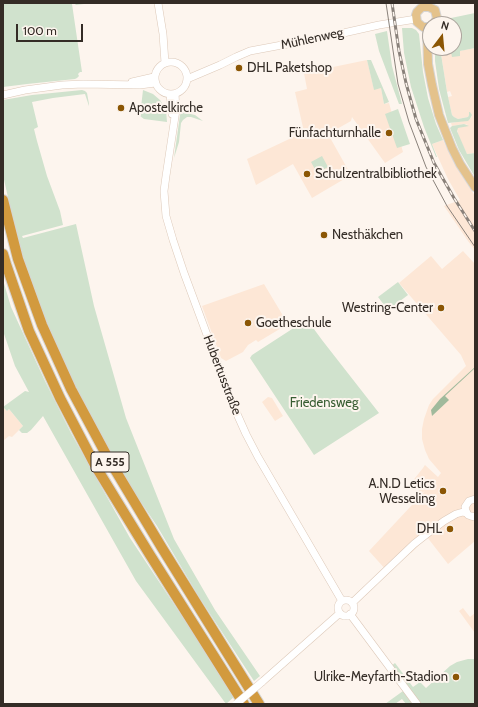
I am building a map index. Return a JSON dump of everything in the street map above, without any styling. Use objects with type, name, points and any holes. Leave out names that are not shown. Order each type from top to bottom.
[{"type":"highway","name":"A 555","points":[[3,200],[18,259],[42,325],[71,389],[108,458],[259,704]]},
{"type":"highway","name":"A 555","points":[[3,254],[29,331],[60,398],[93,460],[150,555],[244,704]]},
{"type":"main road","points":[[422,26],[419,25],[416,18],[416,12],[418,10],[426,5],[436,12],[437,16]]},
{"type":"main road","points":[[428,56],[428,64],[439,114],[452,148],[460,164],[475,187]]},
{"type":"street","points":[[158,3],[168,62]]},
{"type":"street","name":"Mühlenweg","points":[[186,75],[212,68],[250,52],[416,18]]},
{"type":"street","points":[[168,62],[180,65],[186,75],[184,87],[180,91],[172,94],[161,91],[155,80],[158,69],[162,64],[168,62]]},
{"type":"street","points":[[3,95],[25,90],[62,85],[120,84],[155,80]]},
{"type":"street","name":"Hubertusstraße","points":[[172,94],[176,110],[165,182],[165,207],[168,226],[233,405],[246,434],[342,602]]},
{"type":"street","points":[[466,510],[469,501],[475,499]]},
{"type":"street","points":[[352,603],[414,544],[444,521],[450,513],[459,509],[466,510],[470,516],[475,517]]},
{"type":"street","points":[[340,613],[338,608],[342,602],[347,600],[352,603]]},
{"type":"street","points":[[350,614],[353,610],[352,603]]},
{"type":"street","points":[[340,613],[345,615],[350,614]]},
{"type":"street","points":[[236,704],[340,613]]},
{"type":"street","points":[[350,614],[417,704]]},
{"type":"shaded area","points":[[475,48],[475,153],[467,154],[459,138],[457,129],[468,125],[464,124],[452,126],[451,123],[469,120],[472,115],[469,113],[468,117],[458,119],[452,115],[448,97],[452,96],[450,91],[447,92],[441,56],[462,56],[462,50]]},
{"type":"shaded area","points":[[367,60],[374,89],[381,88],[384,104],[389,103],[403,152],[385,163],[352,117],[351,121],[328,134],[351,175],[312,198],[293,164],[256,185],[247,159],[304,132],[295,92],[307,89],[304,73]]},
{"type":"shaded area","points":[[443,140],[454,163],[475,196],[475,219],[473,221],[475,225],[475,250],[444,206],[460,200],[448,179],[432,144]]},
{"type":"shaded area","points":[[463,251],[475,264],[475,541],[448,564],[427,537],[411,553],[409,551],[387,571],[369,551],[425,491],[422,493],[411,483],[425,465],[438,477],[441,473],[429,459],[425,450],[422,439],[424,419],[433,399],[466,366],[461,355],[399,283],[431,256],[442,269]]},
{"type":"shaded area","name":"Goetheschule","points":[[264,284],[288,324],[258,342],[256,340],[248,345],[243,352],[226,361],[221,358],[202,306]]},
{"type":"shaded area","points":[[268,397],[272,398],[283,416],[275,421],[262,402]]},
{"type":"shaded area","points":[[3,407],[7,411],[9,409],[23,426],[12,437],[9,436],[3,441]]},
{"type":"shaded area","points":[[463,608],[470,617],[475,613],[475,633],[459,611]]},
{"type":"green space","points":[[3,3],[92,3],[72,4],[82,72],[78,74],[79,76],[75,79],[3,87]]},
{"type":"green space","points":[[475,13],[475,48],[462,51],[462,16],[461,16]]},
{"type":"green space","points":[[402,28],[412,28],[419,34],[423,72],[428,98],[436,124],[443,140],[432,144],[437,157],[424,127],[411,87],[404,53]]},
{"type":"green space","points":[[387,31],[392,66],[402,104],[399,104],[379,51],[375,34]]},
{"type":"green space","points":[[435,56],[441,56],[452,115],[458,119],[468,117],[470,112],[472,115],[468,121],[448,123],[439,89]]},
{"type":"green space","points":[[367,60],[371,60],[389,102],[384,104],[381,88],[374,90]]},
{"type":"green space","points":[[82,90],[87,93],[89,106],[85,94],[32,102],[38,127],[34,129],[37,141],[47,176],[60,211],[63,225],[22,236],[23,238],[76,224],[94,306],[126,418],[174,539],[215,610],[260,676],[254,681],[199,597],[157,526],[122,474],[92,420],[66,369],[37,300],[17,238],[3,175],[3,100],[32,95]]},
{"type":"green space","points":[[143,90],[153,94],[160,100],[166,110],[167,122],[144,119],[140,116]]},
{"type":"green space","name":"Fünfachturnhalle","points":[[398,109],[410,144],[397,148],[385,114]]},
{"type":"green space","points":[[182,112],[195,115],[203,121],[191,117],[187,117],[183,120],[181,123],[179,142],[174,158],[180,115]]},
{"type":"green space","points":[[464,124],[469,126],[458,128],[457,131],[467,154],[475,153],[475,177],[459,150],[450,128],[452,126]]},
{"type":"green space","points":[[322,156],[328,167],[317,173],[311,162]]},
{"type":"green space","points":[[3,280],[11,307],[71,433],[130,538],[235,696],[226,704],[136,581],[43,416],[31,430],[27,433],[22,433],[19,430],[23,426],[9,409],[7,411],[3,407],[25,391],[29,392],[15,366],[3,331]]},
{"type":"green space","points":[[398,282],[408,295],[388,310],[378,297]]},
{"type":"green space","name":"Friedensweg","points":[[306,320],[379,413],[314,455],[250,358],[252,355]]},
{"type":"green space","points":[[475,367],[475,370],[474,369],[445,396],[449,400],[432,416],[431,410],[440,399]]},
{"type":"green space","name":"Ulrike-Meyfarth-Stadion","points":[[468,659],[475,659],[475,704],[406,704],[402,699],[395,704],[385,704],[403,691],[390,667],[395,663],[413,687],[420,682],[426,688],[450,666]]},
{"type":"tram line","points":[[386,3],[398,84],[409,122],[426,167],[447,206],[475,247]]},
{"type":"railway","points":[[392,3],[399,51],[416,119],[434,163],[475,231]]},
{"type":"place","name":"DHL Paketshop","points":[[239,68]]},
{"type":"place","name":"Apostelkirche","points":[[121,108]]},
{"type":"place","name":"Fünfachturnhalle","points":[[389,133]]},
{"type":"place","name":"Schulzentralbibliothek","points":[[307,174]]},
{"type":"place","name":"Nesthäkchen","points":[[324,235]]},
{"type":"place","name":"Westring-Center","points":[[441,308]]},
{"type":"place","name":"Goetheschule","points":[[248,323]]},
{"type":"place","name":"A.N.D Letics Wesseling","points":[[443,491]]},
{"type":"place","name":"DHL","points":[[450,529]]},
{"type":"place","name":"Ulrike-Meyfarth-Stadion","points":[[456,677]]}]
